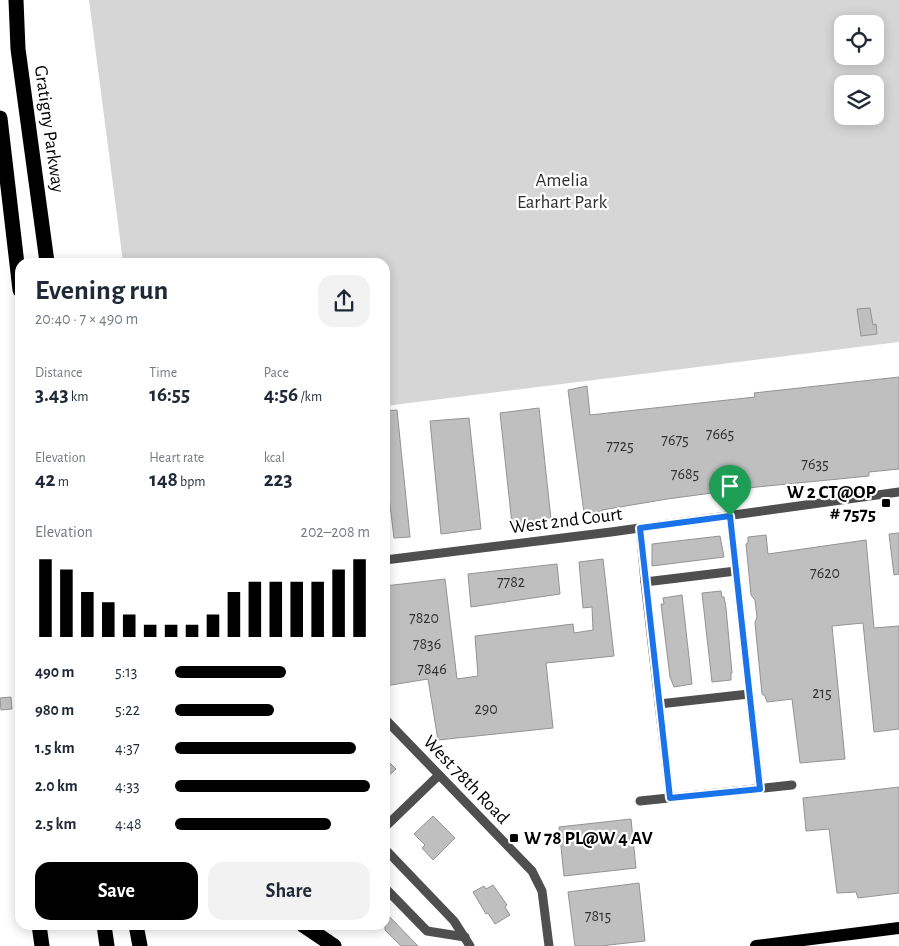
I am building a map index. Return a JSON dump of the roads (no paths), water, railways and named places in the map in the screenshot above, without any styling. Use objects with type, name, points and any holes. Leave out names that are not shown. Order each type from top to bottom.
[{"type":"highway","name":"Gratigny Parkway","points":[[16,0],[18,48],[46,258]]},
{"type":"highway","points":[[0,118],[16,258]]},
{"type":"highway","points":[[40,930],[42,946]]},
{"type":"highway","points":[[105,930],[107,946]]},
{"type":"highway","points":[[135,930],[136,946]]},
{"type":"highway","points":[[136,930],[140,946]]},
{"type":"highway","points":[[310,930],[334,946]]},
{"type":"main road","points":[[756,946],[899,928]]},
{"type":"street","name":"West 2nd Court","points":[[390,559],[640,528],[899,492]]},
{"type":"street","points":[[730,516],[760,789]]},
{"type":"street","points":[[640,528],[670,798]]},
{"type":"street","points":[[645,582],[736,571]]},
{"type":"street","points":[[659,704],[750,694]]},
{"type":"street","name":"West 78th Road","points":[[390,724],[518,856],[535,877],[542,891],[549,946]]},
{"type":"street","points":[[390,821],[438,775]]},
{"type":"street","points":[[640,801],[792,785]]},
{"type":"street","points":[[390,854],[441,907],[470,946]]},
{"type":"street","points":[[390,893],[427,931],[464,937]]},
{"type":"place","name":"W 2 CT@OP # 7575","points":[[886,503]]},
{"type":"place","name":"W 78 PL@W 4 AV","points":[[514,838]]},
{"type":"park label","name":"Amelia Earhart Park","points":[[562,191]]}]
